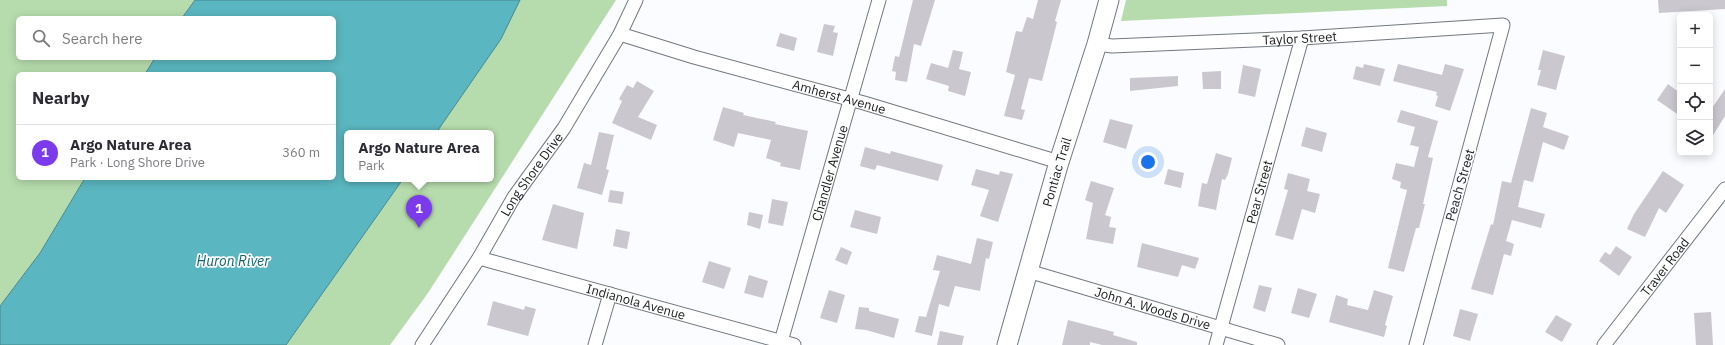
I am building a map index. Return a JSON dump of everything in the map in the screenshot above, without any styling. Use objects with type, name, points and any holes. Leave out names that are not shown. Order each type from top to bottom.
[{"type":"main road","name":"Pontiac Trail","points":[[1007,345],[1058,162],[1097,44],[1108,0]]},
{"type":"street","name":"Long Shore Drive","points":[[422,345],[479,258],[514,197],[564,128],[620,34],[636,0]]},
{"type":"street","name":"Chandler Avenue","points":[[785,344],[879,0]]},
{"type":"street","name":"Taylor Street","points":[[1097,44],[1112,46],[1302,38],[1503,25]]},
{"type":"street","name":"Peach Street","points":[[1416,345],[1503,25]]},
{"type":"street","name":"Amherst Avenue","points":[[620,34],[694,57],[851,100],[1058,162]]},
{"type":"street","name":"Pear Street","points":[[1216,345],[1302,38]]},
{"type":"street","name":"Traver Road","points":[[1604,345],[1725,189]]},
{"type":"street","name":"Indianola Avenue","points":[[479,258],[785,344]]},
{"type":"street","name":"John A. Woods Drive","points":[[1028,271],[1278,345]]},
{"type":"street","points":[[595,345],[610,294]]},
{"type":"green space","points":[[0,0],[195,0],[183,16],[16,16],[16,60],[154,60],[146,72],[16,72],[16,180],[84,180],[40,253],[0,306]]},
{"type":"green space","points":[[520,0],[616,0],[428,293],[390,345],[286,345],[401,182],[494,182],[494,130],[438,130],[501,39]]},
{"type":"green space","points":[[1126,0],[1447,0],[1447,6],[1121,21]]},
{"type":"water","name":"Huron River","points":[[195,0],[520,0],[501,39],[438,130],[344,130],[344,182],[401,182],[286,345],[0,345],[0,306],[40,253],[84,180],[336,180],[336,72],[146,72],[154,60],[336,60],[336,16],[183,16]]},
{"type":"building","points":[[913,0],[935,0],[921,46],[914,44],[907,82],[895,80],[896,72],[892,71],[895,56],[899,57]]},
{"type":"building","points":[[1038,0],[1061,0],[1042,81],[1029,78],[1021,109],[1025,110],[1022,120],[1004,116],[1015,75],[1006,72],[1016,31],[1022,32],[1027,17],[1033,19]]},
{"type":"building","points":[[1658,0],[1725,0],[1725,9],[1659,13]]},
{"type":"building","points":[[824,24],[835,26],[833,32],[838,33],[833,56],[817,52]]},
{"type":"building","points":[[780,33],[797,38],[794,51],[776,46]]},
{"type":"building","points":[[953,50],[963,52],[959,69],[971,72],[965,96],[948,91],[949,86],[926,79],[931,63],[948,68]]},
{"type":"building","points":[[1543,50],[1565,56],[1556,90],[1537,85],[1541,70],[1538,70]]},
{"type":"building","points":[[1364,64],[1385,69],[1380,86],[1353,79],[1356,66],[1363,68]]},
{"type":"building","points":[[1398,64],[1442,75],[1445,64],[1464,69],[1450,111],[1435,106],[1438,96],[1436,95],[1437,92],[1393,81]]},
{"type":"building","points":[[1243,65],[1261,69],[1255,97],[1238,93]]},
{"type":"building","points":[[1221,71],[1221,89],[1203,89],[1202,72]]},
{"type":"building","points":[[1178,76],[1178,86],[1130,91],[1130,78]]},
{"type":"building","points":[[637,81],[654,91],[638,117],[657,125],[651,140],[612,123],[622,101],[619,99],[627,85],[633,88]]},
{"type":"building","points":[[1668,84],[1677,91],[1677,114],[1657,100]]},
{"type":"building","points":[[1725,89],[1725,116],[1713,135],[1713,120],[1713,107]]},
{"type":"building","points":[[723,107],[744,113],[743,115],[808,131],[800,170],[780,166],[781,163],[766,158],[771,140],[738,133],[734,147],[713,140]]},
{"type":"building","points":[[1531,108],[1547,113],[1543,127],[1569,136],[1564,150],[1543,142],[1533,182],[1524,180],[1518,207],[1545,214],[1541,228],[1512,220],[1506,241],[1514,244],[1511,256],[1504,254],[1493,295],[1471,289],[1491,224],[1493,225],[1502,181],[1511,183]]},
{"type":"building","points":[[1401,110],[1438,121],[1428,157],[1433,158],[1423,204],[1425,204],[1419,228],[1416,228],[1404,272],[1388,268],[1407,190],[1400,188],[1401,182],[1392,179],[1396,163],[1414,167],[1419,147],[1410,145],[1415,127],[1397,122]]},
{"type":"building","points":[[1110,119],[1133,125],[1126,149],[1103,142]]},
{"type":"building","points":[[1306,127],[1327,133],[1322,152],[1301,146]]},
{"type":"building","points":[[599,132],[614,135],[606,169],[609,170],[602,195],[577,188],[584,163],[591,165]]},
{"type":"building","points":[[865,147],[890,154],[891,151],[943,165],[938,181],[877,165],[875,170],[860,166]]},
{"type":"building","points":[[1216,153],[1232,158],[1228,174],[1225,180],[1222,179],[1216,210],[1198,206],[1202,183],[1207,184]]},
{"type":"building","points":[[976,169],[999,175],[1000,171],[1013,174],[998,222],[980,216],[989,190],[971,185]]},
{"type":"building","points":[[1168,169],[1184,173],[1181,188],[1164,184]]},
{"type":"building","points":[[1663,171],[1684,185],[1666,213],[1659,208],[1645,237],[1627,229],[1634,214]]},
{"type":"building","points":[[1288,173],[1310,179],[1307,191],[1320,194],[1315,213],[1302,209],[1293,240],[1275,235],[1288,190],[1284,189]]},
{"type":"building","points":[[1091,181],[1114,188],[1105,215],[1111,217],[1109,227],[1116,228],[1113,244],[1086,239],[1093,203],[1085,200]]},
{"type":"building","points":[[610,190],[624,192],[622,204],[608,202]]},
{"type":"building","points":[[772,199],[788,202],[783,226],[768,223]]},
{"type":"building","points":[[553,204],[584,213],[577,249],[542,240]]},
{"type":"building","points":[[855,210],[881,217],[877,234],[850,227]]},
{"type":"building","points":[[749,212],[763,215],[760,229],[747,225]]},
{"type":"building","points":[[616,229],[630,232],[627,249],[613,246]]},
{"type":"building","points":[[977,238],[993,242],[989,259],[986,258],[980,291],[955,286],[949,307],[939,304],[932,336],[915,332],[919,316],[926,317],[940,271],[933,270],[937,255],[971,264]]},
{"type":"building","points":[[1142,243],[1199,258],[1195,269],[1182,265],[1178,277],[1137,267]]},
{"type":"building","points":[[1616,246],[1632,257],[1619,276],[1599,261],[1605,252],[1610,255]]},
{"type":"building","points":[[841,247],[852,252],[847,265],[835,260]]},
{"type":"building","points":[[709,261],[731,268],[724,289],[702,282]]},
{"type":"building","points":[[749,275],[768,281],[763,298],[744,293]]},
{"type":"building","points":[[1259,285],[1272,288],[1265,312],[1253,308]]},
{"type":"building","points":[[1298,288],[1317,294],[1309,318],[1291,313]]},
{"type":"building","points":[[829,290],[845,295],[837,323],[820,318]]},
{"type":"building","points":[[1374,290],[1393,296],[1385,325],[1387,326],[1384,337],[1329,322],[1336,295],[1348,299],[1347,305],[1368,310]]},
{"type":"building","points":[[493,301],[524,310],[525,306],[536,309],[528,336],[487,325]]},
{"type":"building","points":[[859,307],[869,308],[869,311],[899,319],[894,338],[866,330],[855,329]]},
{"type":"building","points":[[1460,309],[1478,314],[1470,341],[1453,336]]},
{"type":"building","points":[[1711,312],[1713,345],[1696,345],[1694,313]]},
{"type":"building","points":[[1556,315],[1572,324],[1562,342],[1545,332]]},
{"type":"building","points":[[1068,320],[1114,332],[1113,335],[1137,342],[1137,345],[1102,345],[1090,342],[1090,345],[1062,345]]},
{"type":"building","points":[[940,331],[964,336],[962,345],[937,345]]},
{"type":"place","name":"Argo Nature Area","points":[[419,228]]}]
